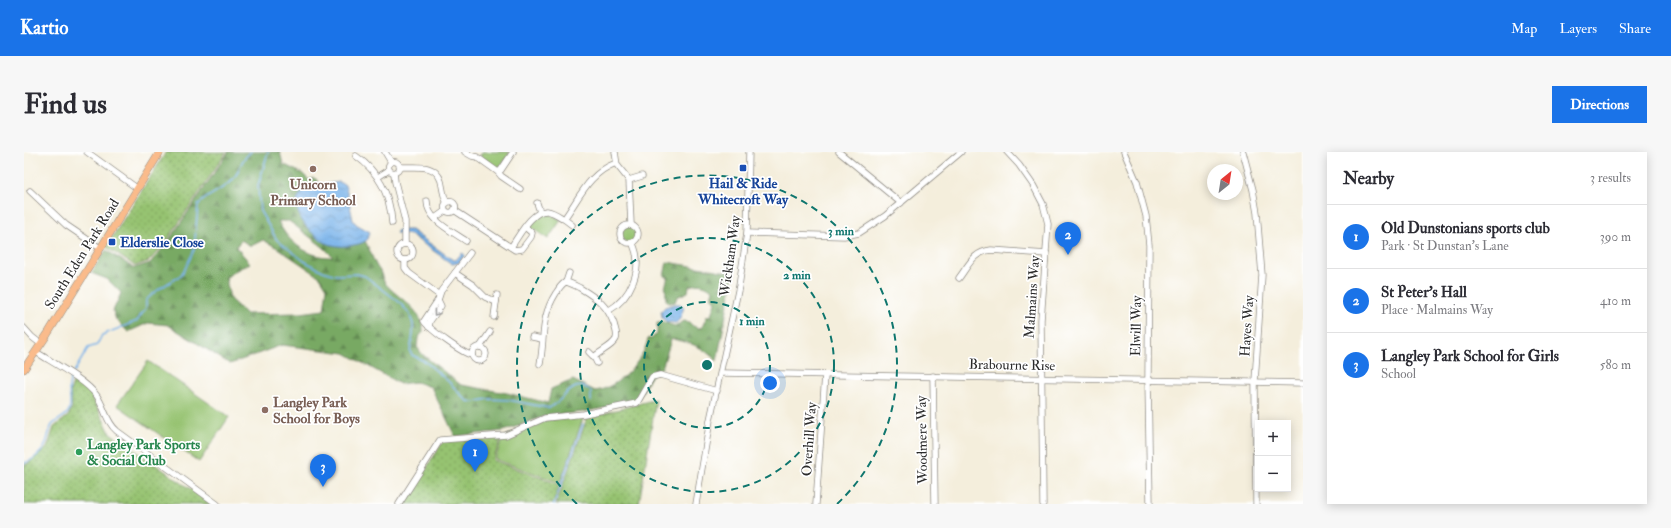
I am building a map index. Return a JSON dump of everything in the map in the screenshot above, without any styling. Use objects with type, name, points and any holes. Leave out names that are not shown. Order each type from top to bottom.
[{"type":"main road","name":"South Eden Park Road","points":[[24,369],[160,152]]},
{"type":"street","points":[[87,152],[138,188]]},
{"type":"street","points":[[385,152],[391,162],[389,166],[392,171],[405,232],[405,244]]},
{"type":"street","points":[[465,152],[472,156],[478,155],[501,176],[520,189]]},
{"type":"street","points":[[498,172],[513,152]]},
{"type":"street","points":[[615,152],[616,162],[629,180],[631,224]]},
{"type":"street","name":"Wickham Way","points":[[696,504],[710,420],[739,286],[747,233],[749,152]]},
{"type":"street","points":[[839,152],[901,203]]},
{"type":"street","points":[[747,233],[844,236],[859,233],[901,203],[961,152]]},
{"type":"street","name":"Malmains Way","points":[[1007,152],[1019,165],[1033,185],[1042,204],[1048,224],[1041,320],[1040,377],[1043,504]]},
{"type":"street","name":"Elwill Way","points":[[1124,152],[1137,182],[1146,216],[1149,246],[1148,379],[1150,504]]},
{"type":"street","name":"Hayes Way","points":[[1243,152],[1253,190],[1260,242],[1261,305],[1255,381],[1256,504]]},
{"type":"street","points":[[356,156],[370,167],[378,177],[388,199],[392,223]]},
{"type":"street","points":[[391,162],[398,162],[400,167]]},
{"type":"street","points":[[564,219],[591,178],[604,168],[616,162]]},
{"type":"street","points":[[400,167],[422,166],[433,170],[440,179],[443,194],[447,202]]},
{"type":"street","points":[[378,177],[392,171],[398,172],[400,167]]},
{"type":"street","points":[[629,180],[642,176]]},
{"type":"street","points":[[30,191],[66,225],[100,248]]},
{"type":"street","points":[[427,201],[428,209],[434,218],[466,241]]},
{"type":"street","points":[[447,202],[453,203],[455,206],[454,210]]},
{"type":"street","points":[[445,211],[444,206],[447,202]]},
{"type":"street","points":[[537,203],[540,212]]},
{"type":"street","points":[[434,218],[445,211],[450,213],[454,210]]},
{"type":"street","points":[[454,210],[517,250],[524,247],[532,235],[526,226]]},
{"type":"street","points":[[511,247],[534,216],[540,212],[552,212],[572,225]]},
{"type":"street","points":[[627,224],[631,224],[636,227],[638,233],[637,239],[633,244],[619,240],[622,230],[627,224]]},
{"type":"street","points":[[405,244],[412,247],[414,252],[412,258],[405,260],[399,257],[397,252],[400,246],[405,244]]},
{"type":"street","points":[[608,311],[622,301],[630,288],[635,272],[636,258],[636,252],[633,244]]},
{"type":"street","points":[[959,278],[977,254],[984,251],[991,250],[1047,254]]},
{"type":"street","points":[[439,297],[470,253]]},
{"type":"street","points":[[405,260],[407,271],[439,297],[441,306],[430,321],[429,327],[466,354],[472,355],[477,361],[484,359],[486,352],[480,347]]},
{"type":"street","points":[[455,273],[485,297],[496,302]]},
{"type":"street","points":[[540,364],[542,339],[549,305],[562,284],[566,282],[569,273]]},
{"type":"street","points":[[566,282],[596,298],[608,311],[616,330],[616,338],[613,344],[594,357]]},
{"type":"street","points":[[494,317],[497,294]]},
{"type":"street","points":[[24,328],[41,344]]},
{"type":"street","points":[[472,355],[475,348],[480,347],[490,332]]},
{"type":"street","points":[[532,337],[542,339]]},
{"type":"street","points":[[36,352],[89,387],[97,397],[112,427],[217,504]]},
{"type":"street","points":[[589,352],[597,363]]},
{"type":"street","name":"Brabourne Rise","points":[[721,373],[1040,377],[1303,383]]},
{"type":"street","points":[[400,504],[440,440],[506,435],[545,418],[584,414],[637,403],[652,377],[660,375],[717,391]]},
{"type":"street","name":"Overhill Way","points":[[816,504],[825,375]]},
{"type":"street","name":"Woodmere Way","points":[[933,376],[935,504]]},
{"type":"green space","points":[[166,152],[226,152],[166,242],[149,261],[135,266],[106,247]]},
{"type":"green space","points":[[228,152],[280,152],[283,164],[303,174],[309,180],[313,178],[316,179],[354,244],[365,241],[385,283],[390,289],[409,304],[419,316],[423,332],[418,338],[417,347],[422,354],[461,385],[507,393],[548,403],[551,389],[573,380],[595,391],[604,389],[621,379],[636,364],[646,347],[648,338],[651,339],[657,333],[657,323],[663,322],[675,326],[684,321],[689,322],[693,326],[699,328],[702,327],[707,316],[711,315],[715,302],[711,296],[713,291],[699,284],[692,285],[689,286],[688,292],[677,297],[675,302],[669,303],[666,298],[665,287],[668,277],[664,276],[667,262],[734,273],[717,361],[697,346],[673,339],[671,340],[662,368],[655,370],[636,402],[583,412],[545,416],[504,431],[455,436],[431,387],[416,382],[400,384],[345,353],[282,345],[230,364],[168,325],[148,323],[128,332],[116,320],[113,311],[121,293],[107,279],[91,273],[106,250],[134,268],[150,263],[168,242]],"holes":[[[278,221],[289,221],[323,247],[333,257],[316,255],[300,248],[287,236]],[[241,240],[251,246],[263,240],[276,247],[320,277],[327,288],[324,310],[300,313],[246,314],[230,299],[226,278],[233,272],[250,263],[236,247]]]},
{"type":"green space","points":[[482,152],[510,152],[501,167],[497,168],[480,156]]},
{"type":"green space","points":[[545,213],[551,214],[561,220],[548,239],[529,226],[537,216]]},
{"type":"green space","points":[[629,226],[636,231],[637,234],[632,241],[629,242],[622,237],[621,234],[626,227]]},
{"type":"green space","points":[[148,361],[229,417],[199,462],[117,405]]},
{"type":"green space","points":[[74,380],[89,391],[110,433],[212,504],[24,504],[24,465],[29,463],[47,448],[54,427],[68,416],[72,407],[70,392]]},
{"type":"green space","points":[[656,399],[639,504],[556,504],[587,418]]},
{"type":"green space","points":[[584,416],[560,483],[495,459],[503,437],[546,420]]},
{"type":"green space","points":[[502,436],[493,460],[560,485],[553,504],[404,504],[444,440]]},
{"type":"water","points":[[339,182],[344,184],[346,187],[353,220],[356,224],[370,232],[368,239],[351,246],[326,243],[306,226],[298,211],[297,203],[299,195],[306,189],[317,185]]},
{"type":"water","points":[[398,230],[411,230],[453,260],[456,260],[462,253],[465,255],[459,263],[452,264],[411,235],[396,233]]},
{"type":"water","points":[[680,304],[684,307],[680,319],[676,323],[667,322],[662,318],[661,311],[665,307]]},
{"type":"waterway","points":[[74,372],[88,348],[97,345],[102,335],[137,321],[146,308],[146,300],[159,289],[181,275],[194,250],[198,205],[230,182],[236,175],[244,159],[251,152]]},
{"type":"waterway","points":[[268,152],[258,186],[260,211],[277,240],[304,261],[323,271],[336,275],[357,274],[365,276],[398,301],[409,313],[413,324],[410,352],[412,355],[426,362],[449,382],[467,401],[474,402],[488,399],[509,400],[549,408],[568,392],[579,386],[585,387],[591,391],[591,401]]},
{"type":"waterway","points":[[24,463],[31,460],[40,452],[45,446],[52,425],[68,413],[70,406],[69,384],[72,376]]},
{"type":"waterway","points":[[554,504],[583,424]]},
{"type":"place","name":"Hail & Ride Whitecroft Way","points":[[743,168]]},
{"type":"place","name":"Unicorn Primary School","points":[[313,169]]},
{"type":"place","name":"Elderslie Close","points":[[112,242]]},
{"type":"place","name":"St Peter's Hall","points":[[1068,255]]},
{"type":"place","name":"Langley Park School for Boys","points":[[265,410]]},
{"type":"place","name":"Langley Park Sports & Social Club","points":[[79,452]]},
{"type":"place","name":"Old Dunstonians sports club","points":[[475,472]]},
{"type":"place","name":"Langley Park School for Girls","points":[[323,487]]}]
